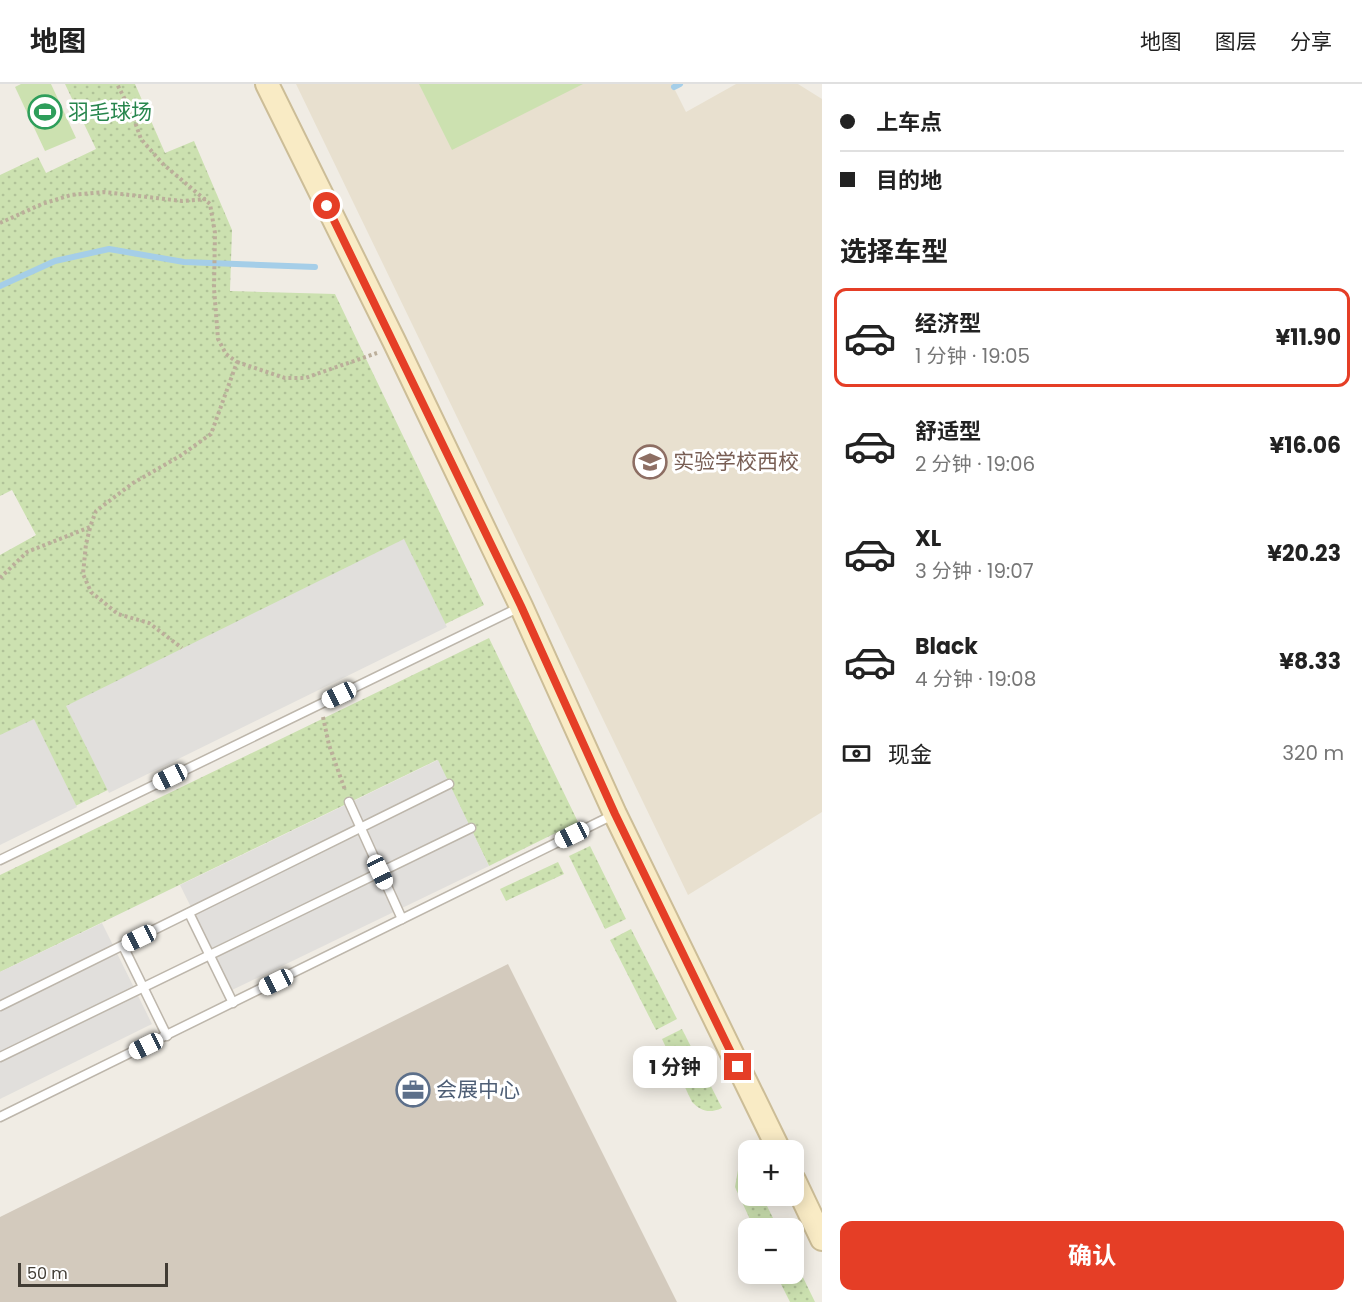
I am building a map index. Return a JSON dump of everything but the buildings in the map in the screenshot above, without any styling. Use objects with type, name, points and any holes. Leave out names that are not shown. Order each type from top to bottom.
[{"type":"main road","points":[[267,84],[521,606],[615,814],[774,1140]]},
{"type":"main road","points":[[804,1201],[822,1239]]},
{"type":"lane","points":[[0,860],[521,606]]},
{"type":"lane","points":[[0,1006],[449,784]]},
{"type":"lane","points":[[349,802],[402,920]]},
{"type":"lane","points":[[0,1117],[615,814]]},
{"type":"lane","points":[[0,1057],[471,828]]},
{"type":"lane","points":[[189,913],[234,1003]]},
{"type":"lane","points":[[123,946],[167,1036]]},
{"type":"path","points":[[117,84],[131,111],[141,139],[163,164],[206,198],[210,204],[215,233],[214,288],[218,339],[226,354],[237,362],[285,378],[304,378],[395,344]]},
{"type":"path","points":[[0,223],[42,204],[71,195],[104,192],[182,201],[206,198]]},
{"type":"path","points":[[183,648],[148,623],[118,614],[91,592],[83,574],[86,544],[96,512],[133,483],[180,456],[211,434],[237,362]]},
{"type":"path","points":[[0,578],[27,552],[90,527]]},
{"type":"path","points":[[319,705],[329,745],[349,802]]},
{"type":"shaded area","name":"实验学校西校","points":[[296,84],[672,84],[686,112],[736,84],[798,84],[822,99],[822,812],[688,895]]},
{"type":"shaded area","points":[[404,539],[447,627],[109,793],[66,706]]},
{"type":"shaded area","points":[[34,719],[77,807],[0,845],[0,735]]},
{"type":"shaded area","points":[[438,760],[489,866],[232,990],[180,885]]},
{"type":"shaded area","points":[[102,923],[152,1024],[0,1099],[0,972]]},
{"type":"green space","name":"羽毛球场","points":[[21,84],[51,84],[76,138],[45,151],[15,87]]},
{"type":"green space","points":[[65,84],[135,84],[165,153],[194,141],[232,230],[230,291],[335,294],[484,605],[0,843],[0,555],[36,535],[12,490],[0,496],[0,175],[38,157],[46,173],[96,149]]},
{"type":"green space","points":[[419,84],[583,84],[452,150]]},
{"type":"green space","points":[[489,638],[578,822],[489,866],[437,760],[0,972],[0,875]]},
{"type":"green space","points":[[590,846],[626,919],[605,929],[569,856]]},
{"type":"green space","points":[[558,862],[564,874],[506,901],[500,889]]},
{"type":"green space","points":[[631,929],[677,1019],[656,1030],[610,940]]},
{"type":"green space","points":[[682,1029],[722,1108],[706,1111],[692,1102],[662,1039]]},
{"type":"green space","points":[[738,1170],[738,1193],[735,1187]]},
{"type":"green space","points":[[744,1206],[767,1206],[773,1218],[749,1218]]},
{"type":"green space","points":[[804,1279],[815,1302],[790,1302],[781,1284],[804,1284]]},
{"type":"waterway","points":[[674,87],[680,84]]},
{"type":"waterway","points":[[0,286],[55,261],[109,249],[184,262],[315,267]]},
{"type":"place","name":"羽毛球场","points":[[45,112]]},
{"type":"place","name":"实验学校西校","points":[[650,462]]},
{"type":"place","name":"会展中心","points":[[413,1090]]},
{"type":"route","points":[[327,206],[521,606],[615,814],[738,1067]]}]
